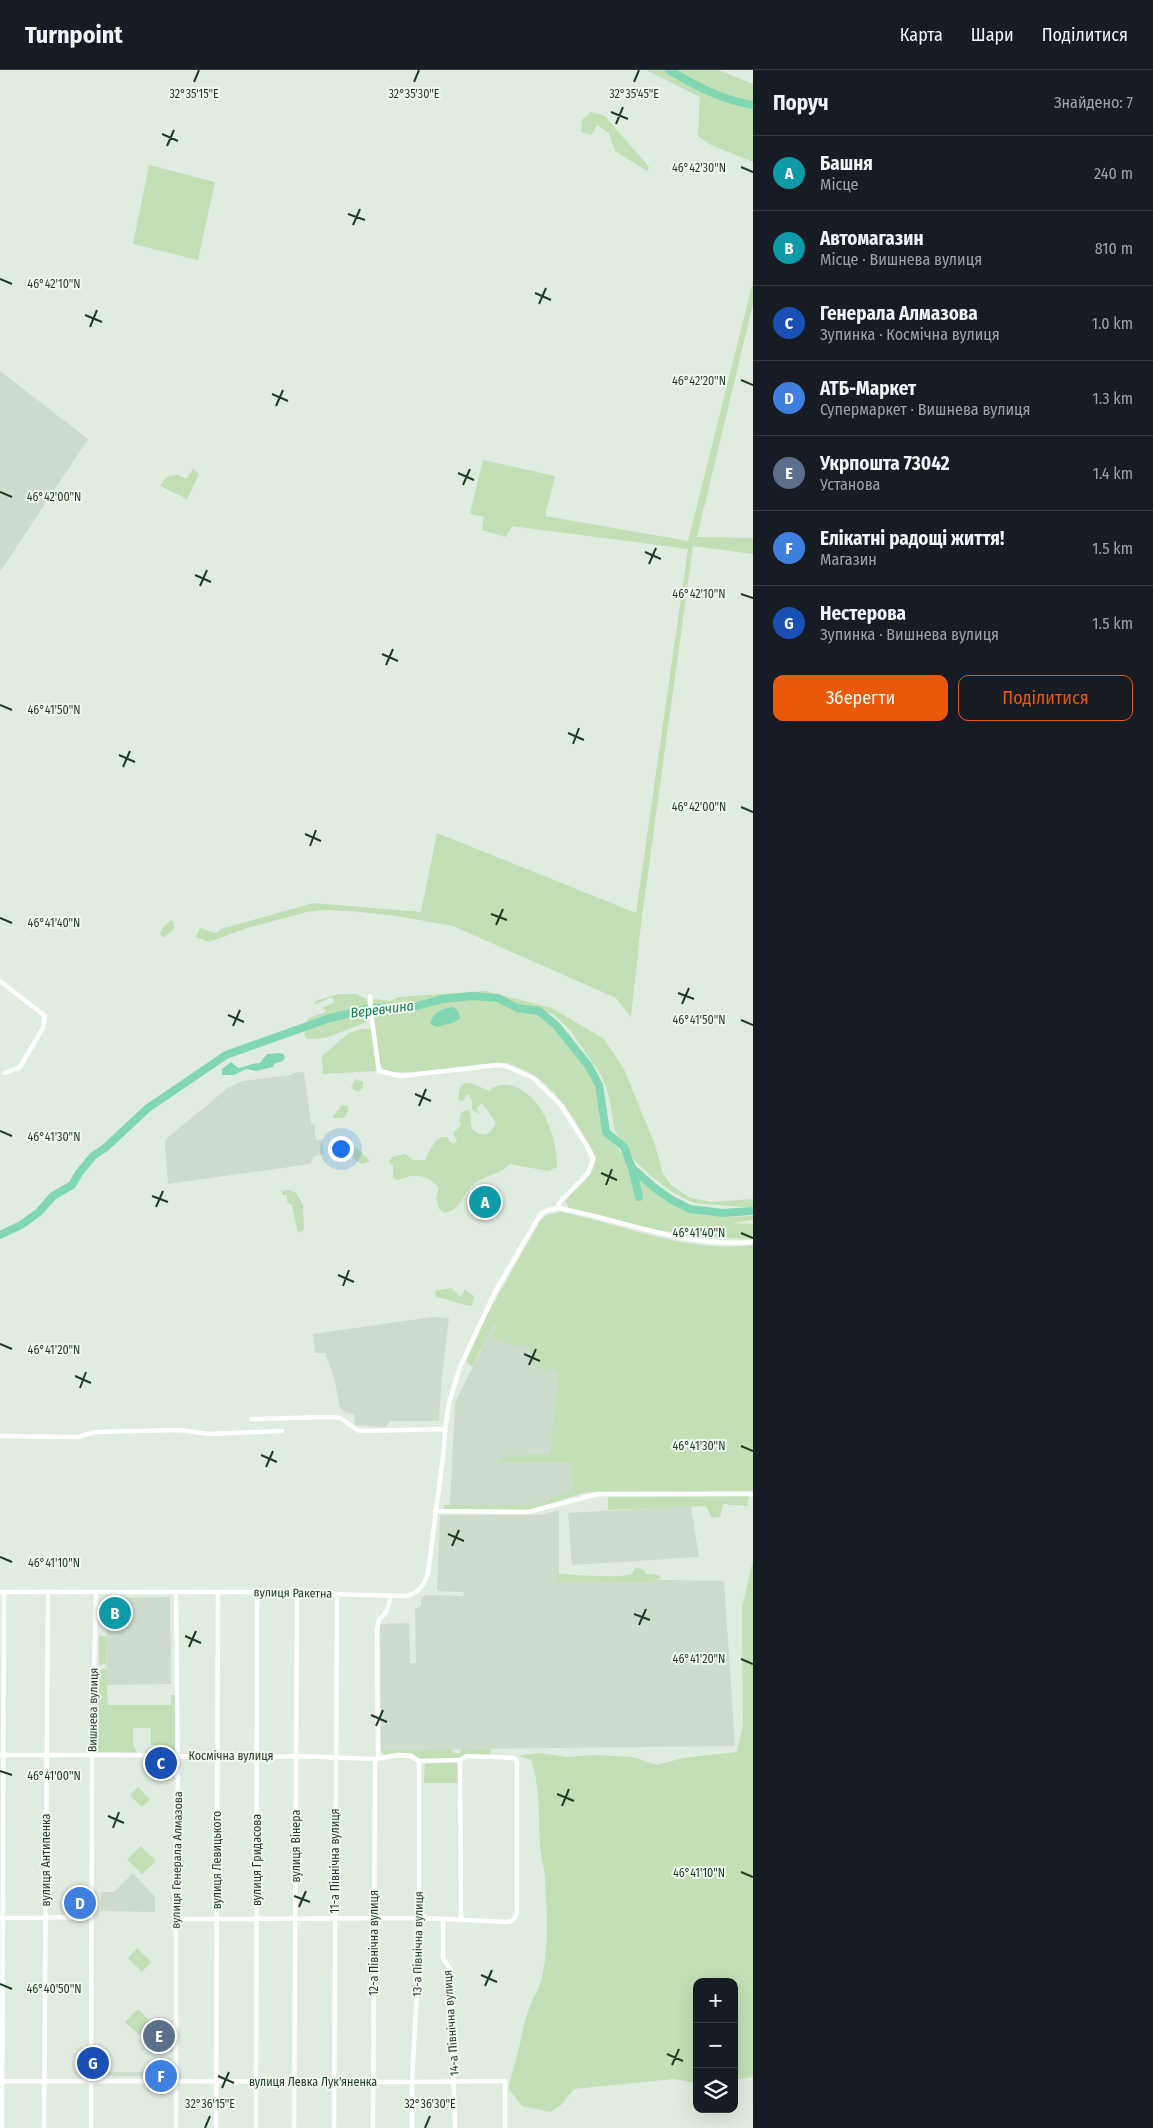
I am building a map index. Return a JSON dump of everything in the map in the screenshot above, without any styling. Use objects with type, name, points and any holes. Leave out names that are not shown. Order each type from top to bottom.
[{"type":"street","points":[[0,981],[45,1016],[43,1028],[20,1067],[6,1073]]},
{"type":"street","points":[[370,996],[379,1071],[400,1076],[506,1066],[533,1078],[552,1094],[587,1146],[592,1159],[588,1173],[559,1203],[558,1208],[640,1230],[705,1242],[735,1244],[753,1242]]},
{"type":"street","name":"вулиця Ракетна","points":[[2,1592],[257,1592],[391,1596],[414,1594],[424,1585],[428,1573],[445,1428],[449,1403],[460,1367],[486,1309],[535,1222],[545,1211],[558,1208]]},
{"type":"street","points":[[252,1419],[329,1416],[341,1418],[362,1432],[445,1428]]},
{"type":"street","points":[[0,1436],[78,1437],[95,1432],[170,1430],[209,1434],[282,1431]]},
{"type":"street","points":[[435,1511],[528,1512],[598,1494],[753,1494]]},
{"type":"street","name":"вулиця Антипенка","points":[[44,2128],[48,1591]]},
{"type":"street","points":[[2,1592],[2,2128]]},
{"type":"street","name":"Вишнева вулиця","points":[[91,2128],[92,1754],[96,1592]]},
{"type":"street","name":"вулиця Генерала Алмазова","points":[[176,1592],[178,1756],[176,2128]]},
{"type":"street","name":"вулиця Левицького","points":[[216,2128],[218,1592]]},
{"type":"street","name":"вулиця Гридасова","points":[[256,2128],[257,1592]]},
{"type":"street","name":"вулиця Вінера","points":[[294,2128],[297,1594]]},
{"type":"street","name":"11-а Північна вулиця","points":[[334,2128],[337,1594]]},
{"type":"street","name":"12-а Північна вулиця","points":[[373,2128],[377,1629],[379,1620],[388,1611],[391,1596]]},
{"type":"street","name":"Космічна вулиця","points":[[2,1755],[92,1754],[217,1758],[257,1756],[376,1758],[406,1755],[419,1761],[461,1759],[466,1756],[515,1758],[517,1761],[516,1916],[513,1920],[507,1922],[461,1920]]},
{"type":"street","points":[[176,1919],[375,1918],[461,1920],[461,1759]]},
{"type":"street","name":"13-а Північна вулиця","points":[[412,2128],[412,2082],[419,1919],[419,1761]]},
{"type":"street","points":[[2,1918],[92,1917]]},
{"type":"street","name":"14-а Північна вулиця","points":[[443,1919],[443,1958],[450,1969],[455,2128]]},
{"type":"street","name":"вулиця Левка Лук'яненка","points":[[1,2081],[505,2081],[505,2128]]},
{"type":"shaded area","points":[[646,70],[718,70],[753,84],[753,162],[711,145],[698,136],[700,97]]},
{"type":"shaded area","points":[[591,112],[605,116],[649,167],[647,171],[615,151],[609,133],[597,125],[591,135],[581,132],[582,120]]},
{"type":"shaded area","points":[[149,165],[215,182],[198,260],[133,244]]},
{"type":"shaded area","points":[[753,281],[753,304],[697,537],[753,538],[753,554],[693,546],[642,916],[631,1017],[616,998],[453,926],[397,916],[324,910],[307,912],[247,928],[209,942],[196,937],[200,928],[216,933],[221,929],[313,903],[421,912],[437,833],[636,913],[688,549],[512,526],[506,537],[482,530],[484,517],[470,514],[483,460],[555,476],[545,516],[688,541]]},
{"type":"shaded area","points":[[0,371],[88,439],[0,572]]},
{"type":"shaded area","points":[[193,469],[199,474],[187,499],[160,486],[165,479],[172,475],[178,475],[186,479]]},
{"type":"shaded area","points":[[171,920],[174,922],[174,929],[163,938],[160,933]]},
{"type":"shaded area","points":[[485,991],[552,1008],[604,1039],[624,1069],[655,1145],[663,1174],[671,1185],[690,1198],[712,1202],[753,1199],[753,1208],[694,1203],[672,1192],[651,1176],[636,1162],[615,1131],[609,1096],[602,1077],[571,1031],[553,1014],[510,1002],[512,1006],[538,1013],[552,1023],[589,1070],[598,1092],[603,1129],[624,1157],[630,1171],[637,1174],[666,1198],[689,1209],[713,1215],[753,1216],[753,1220],[732,1223],[753,1224],[753,1239],[708,1237],[663,1231],[569,1208],[565,1200],[590,1175],[596,1156],[573,1118],[555,1094],[533,1075],[520,1068],[506,1063],[421,1072],[390,1071],[382,1067],[378,1055],[371,1004],[374,999],[390,1001],[399,997]]},
{"type":"shaded area","points":[[338,994],[356,994],[367,999],[368,1015],[365,1023],[325,1038],[307,1039],[304,1035],[308,1018],[326,1012],[322,1008],[335,1002],[332,997],[314,1005],[316,1001]]},
{"type":"shaded area","points":[[453,1007],[458,1011],[460,1018],[455,1022],[437,1027],[430,1024],[438,1012]]},
{"type":"shaded area","points":[[361,1029],[372,1029],[376,1071],[323,1074],[322,1056],[349,1033]]},
{"type":"shaded area","points":[[279,1053],[285,1057],[283,1061],[274,1064],[273,1067],[256,1071],[246,1069],[234,1075],[222,1075],[222,1069],[231,1062],[238,1068],[260,1063],[267,1054]]},
{"type":"shaded area","points":[[304,1072],[311,1124],[314,1124],[316,1140],[322,1139],[324,1154],[314,1156],[310,1164],[168,1184],[166,1139],[229,1087],[242,1081]]},
{"type":"shaded area","points":[[355,1079],[363,1082],[363,1088],[357,1092],[351,1087]]},
{"type":"shaded area","points":[[464,1083],[470,1083],[490,1091],[493,1087],[509,1085],[521,1089],[530,1097],[539,1106],[551,1130],[557,1167],[548,1171],[510,1164],[475,1183],[467,1191],[460,1204],[445,1213],[439,1209],[436,1197],[439,1188],[434,1183],[420,1176],[410,1176],[398,1180],[393,1178],[393,1165],[389,1162],[392,1157],[405,1154],[413,1160],[425,1160],[435,1141],[441,1137],[447,1137],[454,1144],[457,1141],[453,1133],[461,1125],[459,1120],[462,1112],[467,1110],[470,1112],[472,1129],[480,1134],[486,1134],[491,1131],[496,1123],[482,1103],[477,1108],[479,1114],[472,1110],[472,1100],[468,1094],[465,1096],[464,1101],[458,1100],[460,1088]]},
{"type":"shaded area","points":[[342,1105],[348,1106],[348,1111],[344,1118],[332,1118]]},
{"type":"shaded area","points":[[356,1147],[370,1161],[362,1164],[356,1161],[349,1149]]},
{"type":"shaded area","points":[[289,1190],[296,1193],[303,1205],[304,1230],[298,1233],[292,1205],[287,1202],[287,1195],[282,1195],[282,1191]]},
{"type":"shaded area","points":[[560,1212],[680,1242],[728,1247],[753,1245],[753,1491],[587,1492],[525,1510],[444,1509],[444,1505],[535,1505],[573,1489],[571,1462],[498,1462],[510,1454],[519,1457],[528,1454],[550,1454],[559,1373],[552,1366],[550,1371],[546,1372],[534,1365],[527,1346],[509,1344],[492,1336],[497,1326],[494,1324],[472,1367],[466,1361],[488,1313],[539,1223],[545,1216]]},
{"type":"shaded area","points":[[451,1288],[461,1297],[465,1290],[474,1296],[472,1306],[436,1297],[435,1291]]},
{"type":"shaded area","points":[[432,1317],[449,1318],[439,1421],[391,1421],[385,1427],[355,1425],[354,1414],[347,1413],[340,1408],[335,1381],[325,1353],[315,1353],[313,1334]]},
{"type":"shaded area","points":[[494,1324],[534,1345],[559,1373],[550,1461],[571,1462],[573,1489],[535,1505],[450,1505],[455,1403]]},
{"type":"shaded area","points":[[749,1496],[747,1506],[723,1504],[720,1517],[712,1518],[706,1506],[608,1510],[608,1497]]},
{"type":"shaded area","points":[[691,1506],[699,1557],[572,1565],[568,1513]]},
{"type":"shaded area","points":[[559,1510],[559,1578],[724,1581],[735,1746],[381,1750],[380,1624],[409,1623],[410,1663],[416,1663],[415,1609],[421,1606],[421,1598],[425,1595],[464,1596],[463,1592],[437,1591],[440,1515],[541,1515]]},
{"type":"shaded area","points":[[753,1560],[753,2077],[738,2079],[738,1978],[693,1978],[693,2082],[674,2079],[574,2089],[560,2106],[550,2112],[522,2106],[509,2089],[527,2014],[539,1987],[542,1975],[545,1961],[547,1918],[536,1780],[531,1760],[518,1756],[538,1753],[568,1757],[596,1755],[632,1757],[657,1765],[683,1758],[737,1752],[743,1725],[742,1608]]},
{"type":"shaded area","points":[[635,1568],[643,1569],[647,1574],[659,1575],[661,1578],[646,1582],[558,1581],[558,1574],[622,1576],[631,1575]]},
{"type":"shaded area","points":[[170,1597],[171,1684],[106,1685],[108,1598]]},
{"type":"shaded area","points":[[99,1636],[107,1636],[106,1664],[99,1665]]},
{"type":"shaded area","points":[[97,1669],[106,1669],[108,1705],[171,1705],[171,1695],[175,1695],[175,1754],[163,1753],[163,1745],[151,1745],[151,1728],[133,1728],[133,1745],[137,1753],[95,1752]]},
{"type":"shaded area","points":[[452,1749],[453,1753],[460,1753],[461,1749],[490,1749],[490,1755],[464,1755],[458,1759],[422,1760],[411,1753],[384,1755],[381,1750]]},
{"type":"shaded area","points":[[425,1762],[457,1762],[458,1783],[424,1783]]},
{"type":"shaded area","points":[[138,1787],[150,1799],[142,1807],[130,1795]]},
{"type":"shaded area","points":[[141,1846],[156,1861],[142,1874],[127,1859]]},
{"type":"shaded area","points":[[133,1873],[155,1897],[155,1912],[101,1911],[101,1892],[114,1892]]},
{"type":"shaded area","points":[[74,1895],[86,1895],[86,1912],[73,1911]]},
{"type":"shaded area","points":[[137,1948],[151,1962],[142,1972],[128,1958]]},
{"type":"shaded area","points":[[138,2009],[151,2022],[139,2035],[125,2022]]},
{"type":"shaded area","points":[[100,2072],[170,2072],[170,2076],[100,2076]]},
{"type":"waterway","name":"Веревчина","points":[[669,70],[710,92],[731,100],[753,105]]},
{"type":"waterway","name":"Веревчина","points":[[0,1235],[21,1225],[39,1212],[53,1196],[72,1185],[93,1156],[105,1148],[148,1108],[226,1055],[327,1019],[371,1008],[414,1007],[442,999],[473,996],[498,998],[517,1008],[539,1011],[556,1025],[588,1065],[599,1085],[606,1132],[624,1147],[632,1168],[656,1189],[690,1209],[722,1213],[753,1211]]},
{"type":"waterway","points":[[632,1168],[639,1197]]},
{"type":"place","name":"Башня","points":[[485,1202]]},
{"type":"place","name":"Автомагазин","points":[[115,1613]]},
{"type":"place","name":"Генерала Алмазова","points":[[161,1763]]},
{"type":"place","name":"АТБ-Маркет","points":[[80,1903]]},
{"type":"place","name":"Укрпошта 73042","points":[[159,2036]]},
{"type":"place","name":"Нестерова","points":[[93,2063]]},
{"type":"place","name":"Елікатні радощі життя!","points":[[161,2076]]}]
